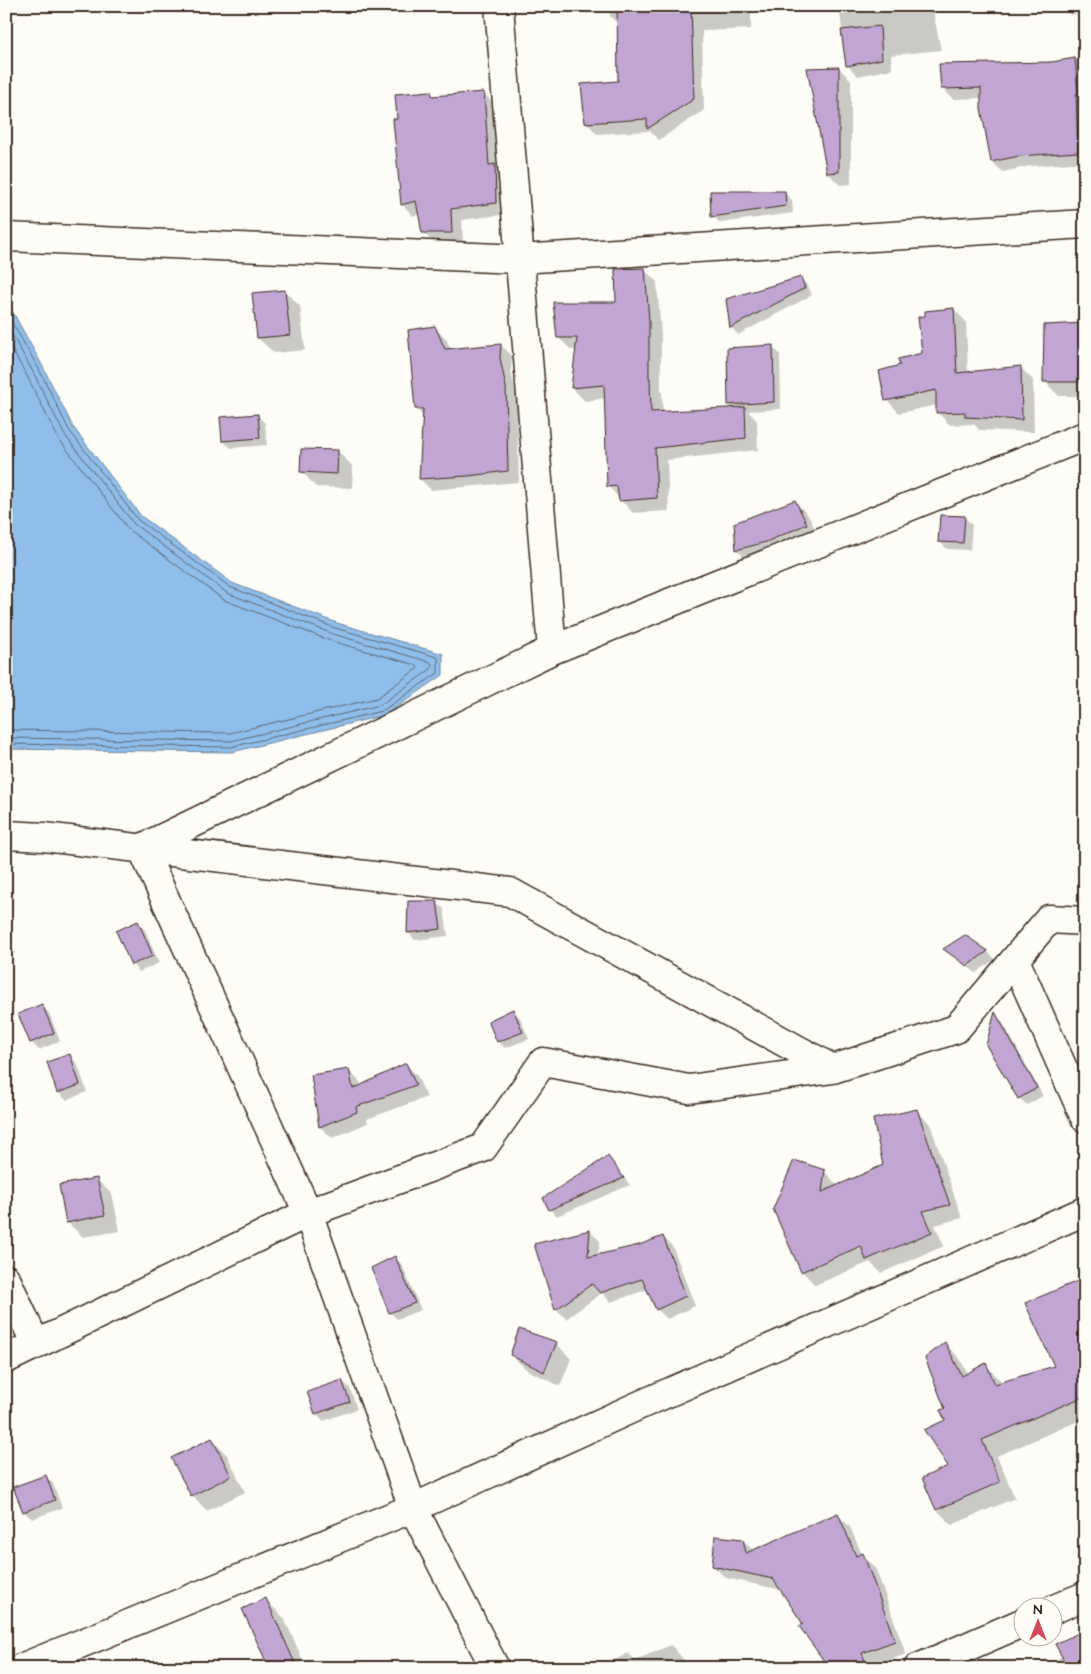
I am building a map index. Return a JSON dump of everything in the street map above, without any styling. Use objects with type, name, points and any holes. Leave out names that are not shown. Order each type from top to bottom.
[{"type":"street","points":[[499,6],[552,650]]},
{"type":"street","points":[[6,237],[519,259],[1085,224]]},
{"type":"street","points":[[142,848],[552,650],[1085,436]]},
{"type":"street","points":[[6,835],[44,837],[142,848],[510,892],[833,1069]]},
{"type":"street","points":[[142,848],[308,1213],[413,1508],[495,1668]]},
{"type":"street","points":[[6,1359],[308,1213],[483,1148],[543,1062],[689,1089],[833,1069],[956,1029],[1049,920],[1085,921]]},
{"type":"street","points":[[1015,960],[1085,1118]]},
{"type":"street","points":[[21,1668],[413,1508],[640,1405],[1085,1210]]},
{"type":"street","points":[[6,1279],[36,1345]]},
{"type":"street","points":[[1064,1605],[1085,1596]]},
{"type":"street","points":[[918,1668],[1014,1626]]},
{"type":"water","points":[[6,306],[10,307],[73,427],[141,516],[232,583],[337,623],[443,654],[443,675],[385,715],[232,752],[6,749]]},
{"type":"building","points":[[617,6],[691,6],[694,99],[647,129],[647,119],[585,123],[581,84],[618,81]]},
{"type":"building","points":[[880,26],[882,59],[846,66],[841,30]]},
{"type":"building","points":[[1075,58],[1078,93],[1076,94],[1078,152],[1019,156],[991,162],[981,108],[981,88],[941,89],[939,64],[1052,62]]},
{"type":"building","points":[[839,67],[839,172],[827,173],[807,68]]},
{"type":"building","points":[[431,91],[432,96],[484,92],[489,165],[495,164],[496,203],[451,209],[452,233],[422,233],[416,201],[401,205],[393,119],[397,119],[395,94]]},
{"type":"building","points":[[710,191],[785,191],[786,206],[711,217]]},
{"type":"building","points":[[645,268],[649,320],[651,412],[745,407],[746,438],[655,448],[657,498],[619,501],[617,486],[607,487],[604,385],[571,388],[577,338],[557,338],[553,302],[616,302],[615,269]]},
{"type":"building","points":[[801,277],[805,288],[730,328],[726,299]]},
{"type":"building","points":[[285,290],[290,335],[257,338],[252,293]]},
{"type":"building","points":[[954,308],[957,373],[1021,366],[1022,420],[965,417],[965,412],[936,413],[936,390],[885,401],[879,371],[900,365],[898,359],[922,353],[918,317],[925,316],[925,311]]},
{"type":"building","points":[[1085,323],[1085,382],[1043,382],[1044,325]]},
{"type":"building","points":[[435,326],[445,349],[501,344],[500,358],[506,387],[508,471],[419,479],[423,409],[415,409],[408,330]]},
{"type":"building","points":[[773,345],[774,402],[728,405],[727,348]]},
{"type":"building","points":[[258,414],[260,438],[222,441],[220,417]]},
{"type":"building","points":[[301,449],[338,450],[337,474],[300,472]]},
{"type":"building","points":[[795,500],[807,524],[766,542],[736,550],[734,523]]},
{"type":"building","points":[[940,515],[965,516],[963,543],[938,542]]},
{"type":"building","points":[[408,901],[437,901],[441,929],[407,933]]},
{"type":"building","points":[[138,921],[153,956],[131,965],[116,931]]},
{"type":"building","points":[[965,935],[988,951],[967,966],[943,949]]},
{"type":"building","points":[[42,1004],[54,1033],[30,1043],[18,1014]]},
{"type":"building","points":[[513,1009],[523,1032],[497,1042],[488,1021]]},
{"type":"building","points":[[995,1012],[1037,1088],[1018,1099],[986,1045]]},
{"type":"building","points":[[70,1054],[80,1085],[57,1093],[47,1062]]},
{"type":"building","points":[[406,1063],[416,1085],[356,1107],[357,1112],[319,1127],[311,1075],[349,1069],[353,1089]]},
{"type":"building","points":[[917,1109],[950,1205],[923,1211],[932,1232],[866,1260],[861,1246],[801,1272],[773,1209],[794,1160],[825,1170],[822,1192],[883,1165],[873,1119]]},
{"type":"building","points":[[608,1156],[624,1178],[549,1210],[543,1198]]},
{"type":"building","points":[[97,1178],[105,1215],[66,1223],[59,1185]]},
{"type":"building","points":[[590,1230],[588,1257],[639,1245],[663,1236],[686,1296],[656,1310],[642,1279],[600,1293],[592,1284],[555,1310],[534,1244]]},
{"type":"building","points":[[395,1256],[415,1303],[389,1313],[371,1268]]},
{"type":"building","points":[[1085,1278],[1085,1396],[982,1440],[1000,1482],[936,1510],[922,1478],[948,1466],[924,1430],[945,1420],[940,1410],[945,1409],[925,1358],[945,1342],[962,1376],[986,1363],[995,1384],[1054,1366],[1025,1303]]},
{"type":"building","points":[[519,1329],[557,1342],[544,1372],[510,1355]]},
{"type":"building","points":[[342,1380],[350,1402],[315,1414],[307,1392]]},
{"type":"building","points":[[212,1438],[231,1476],[191,1496],[171,1458]]},
{"type":"building","points":[[46,1475],[55,1500],[23,1512],[13,1487]]},
{"type":"building","points":[[838,1513],[856,1556],[863,1553],[895,1641],[862,1653],[868,1668],[829,1668],[799,1626],[803,1624],[773,1579],[712,1566],[715,1536],[743,1539],[746,1553]]},
{"type":"building","points":[[266,1598],[297,1668],[269,1668],[242,1609]]},
{"type":"building","points":[[1085,1630],[1085,1668],[1068,1668],[1056,1646],[1064,1646],[1064,1640]]}]
